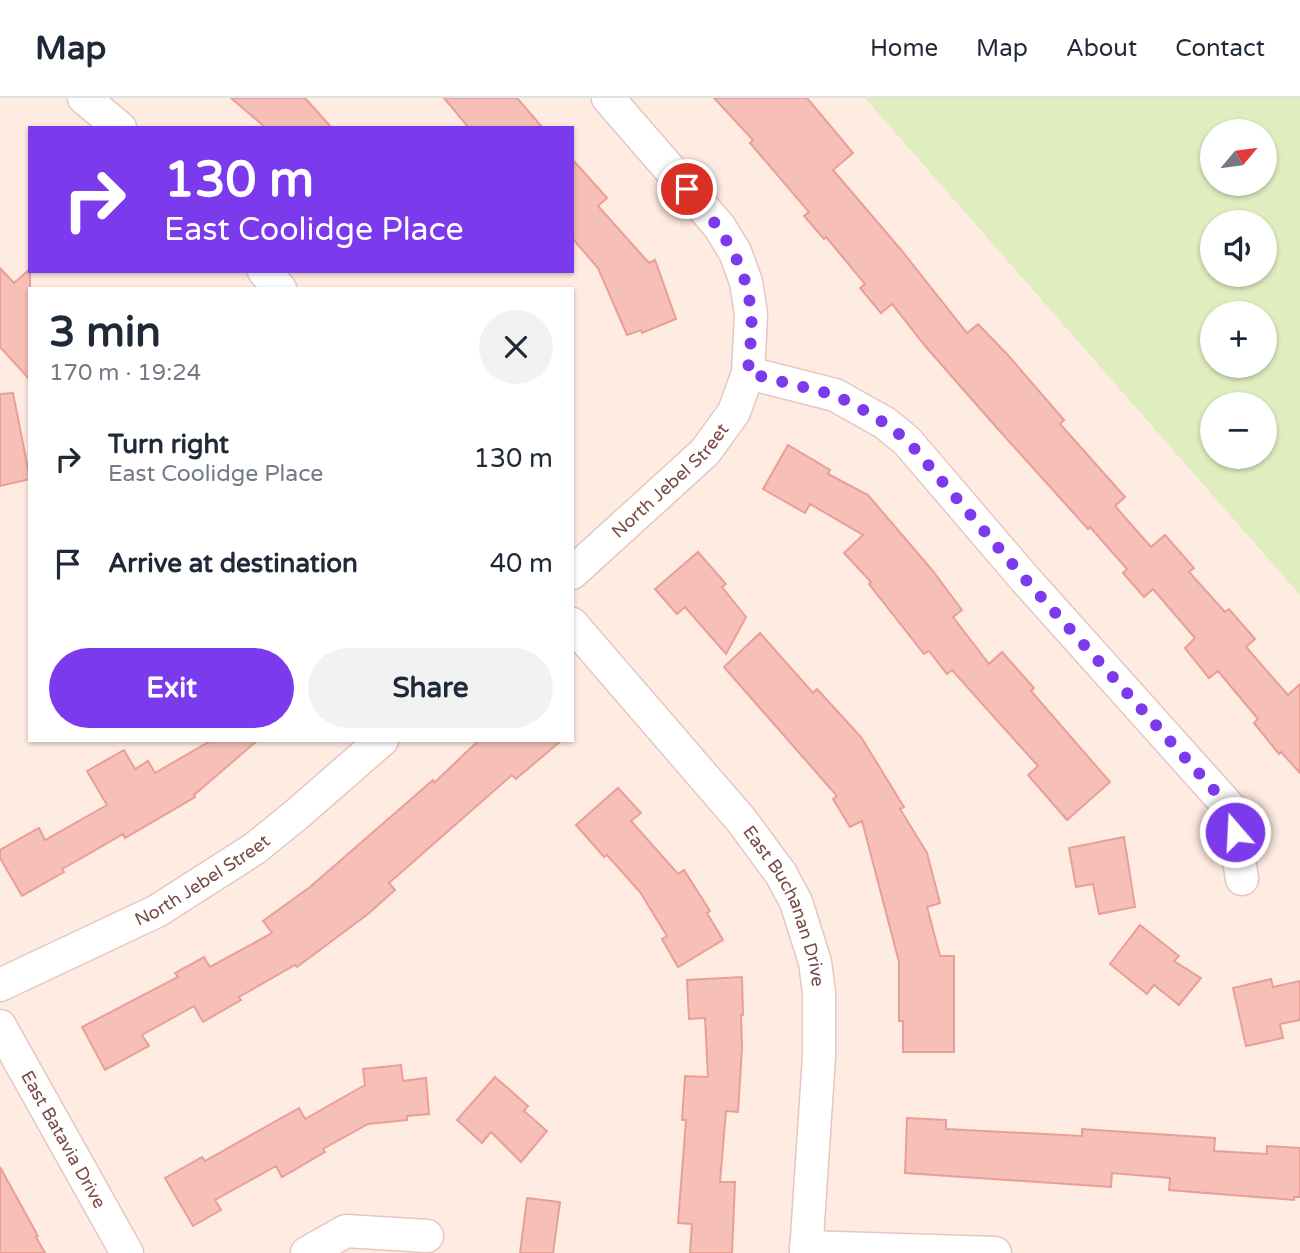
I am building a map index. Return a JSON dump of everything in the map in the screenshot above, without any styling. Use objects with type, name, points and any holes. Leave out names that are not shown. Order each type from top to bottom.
[{"type":"street","points":[[84,98],[118,126]]},
{"type":"street","name":"North Jebel Street","points":[[574,571],[705,452],[734,412],[748,373],[751,314],[746,282],[735,252],[719,226],[608,98]]},
{"type":"street","points":[[266,273],[278,287]]},
{"type":"street","points":[[748,373],[835,395],[877,418],[907,440],[1025,579],[1231,809],[1242,879]]},
{"type":"street","name":"East Buchanan Drive","points":[[574,626],[742,821],[781,874],[796,902],[815,962],[819,993],[819,1057],[806,1250]]},
{"type":"street","name":"North Jebel Street","points":[[0,985],[157,911],[254,849],[380,742]]},
{"type":"street","name":"East Batavia Drive","points":[[0,1026],[127,1253]]},
{"type":"street","points":[[307,1253],[346,1231],[426,1236]]},
{"type":"street","points":[[806,1250],[995,1253]]},
{"type":"green space","points":[[865,98],[1300,98],[1300,595]]},
{"type":"building","points":[[231,98],[305,98],[330,126],[264,126]]},
{"type":"building","points":[[444,98],[517,98],[541,126],[467,126]]},
{"type":"building","points":[[714,98],[807,98],[853,153],[833,170],[967,333],[978,324],[1007,354],[1064,420],[1060,424],[1125,497],[1115,506],[1151,547],[1165,535],[1194,568],[1189,572],[1225,612],[1229,609],[1255,639],[1246,647],[1288,695],[1300,684],[1300,773],[1281,752],[1279,754],[1254,723],[1258,719],[1218,671],[1209,678],[1185,648],[1195,638],[1153,589],[1144,597],[1123,573],[1127,569],[997,428],[892,304],[881,313],[860,288],[865,284],[826,237],[824,239],[804,216],[809,212],[750,143],[753,140]]},
{"type":"building","points":[[574,161],[607,198],[598,206],[649,263],[655,260],[676,319],[642,333],[641,330],[627,335],[598,268],[574,240]]},
{"type":"building","points":[[0,268],[14,283],[28,271],[28,378],[0,347]]},
{"type":"building","points":[[13,393],[28,479],[0,486],[0,394]]},
{"type":"building","points":[[788,445],[830,470],[828,474],[868,495],[962,610],[953,617],[989,664],[1002,652],[1034,688],[1031,691],[1110,782],[1067,820],[1028,775],[1038,766],[952,670],[947,674],[929,651],[924,654],[869,584],[871,582],[844,553],[863,535],[810,504],[805,513],[763,489]]},
{"type":"building","points":[[698,552],[726,584],[722,587],[746,617],[726,654],[685,607],[677,614],[655,589]]},
{"type":"building","points":[[760,633],[813,693],[817,689],[861,737],[904,807],[900,809],[927,853],[940,903],[927,907],[940,956],[954,956],[954,1052],[903,1052],[903,1021],[899,1021],[899,962],[862,821],[850,827],[833,799],[837,796],[724,667]]},
{"type":"building","points":[[209,742],[256,742],[194,795],[195,797],[125,838],[123,834],[22,896],[0,858],[0,850],[39,828],[45,840],[107,805],[87,771],[124,750],[135,769],[148,761],[155,773]]},
{"type":"building","points":[[477,742],[560,742],[516,779],[512,775],[389,883],[395,890],[368,914],[297,967],[295,965],[239,997],[241,1000],[203,1022],[194,1006],[142,1035],[149,1046],[105,1070],[82,1027],[178,977],[175,973],[204,957],[210,967],[272,933],[263,921],[310,887],[433,780],[434,783]]},
{"type":"building","points":[[618,788],[641,813],[631,821],[678,874],[684,870],[710,911],[707,913],[723,940],[678,967],[662,939],[667,936],[640,892],[576,825]]},
{"type":"building","points":[[1124,837],[1135,907],[1099,914],[1093,884],[1076,887],[1069,848]]},
{"type":"building","points":[[1140,925],[1179,956],[1174,961],[1201,978],[1179,1005],[1154,985],[1147,994],[1110,964]]},
{"type":"building","points":[[742,977],[743,1015],[738,1112],[726,1111],[720,1182],[735,1182],[732,1253],[690,1253],[692,1224],[678,1223],[686,1120],[682,1120],[685,1076],[708,1077],[705,1018],[689,1019],[687,980]]},
{"type":"building","points":[[1271,979],[1273,987],[1300,981],[1300,1020],[1280,1024],[1283,1038],[1246,1046],[1233,988]]},
{"type":"building","points":[[401,1065],[403,1081],[426,1078],[429,1114],[407,1116],[407,1120],[368,1124],[323,1149],[325,1152],[282,1177],[276,1166],[215,1200],[221,1210],[193,1226],[165,1178],[202,1157],[205,1161],[299,1108],[305,1119],[365,1085],[363,1069]]},
{"type":"building","points":[[495,1077],[528,1106],[524,1111],[547,1131],[521,1162],[491,1132],[482,1143],[457,1120]]},
{"type":"building","points":[[907,1118],[946,1120],[946,1129],[1082,1136],[1082,1129],[1215,1138],[1214,1151],[1267,1154],[1267,1146],[1300,1148],[1300,1197],[1294,1197],[1294,1200],[1169,1190],[1170,1178],[1112,1173],[1111,1187],[905,1173]]},
{"type":"building","points":[[0,1167],[38,1236],[36,1237],[45,1253],[0,1253]]},
{"type":"building","points":[[527,1198],[560,1202],[553,1253],[520,1253]]},
{"type":"route","points":[[687,189],[719,226],[735,252],[746,282],[751,314],[748,373],[835,395],[873,415],[907,440],[1025,579],[1231,809],[1235,832]]}]
